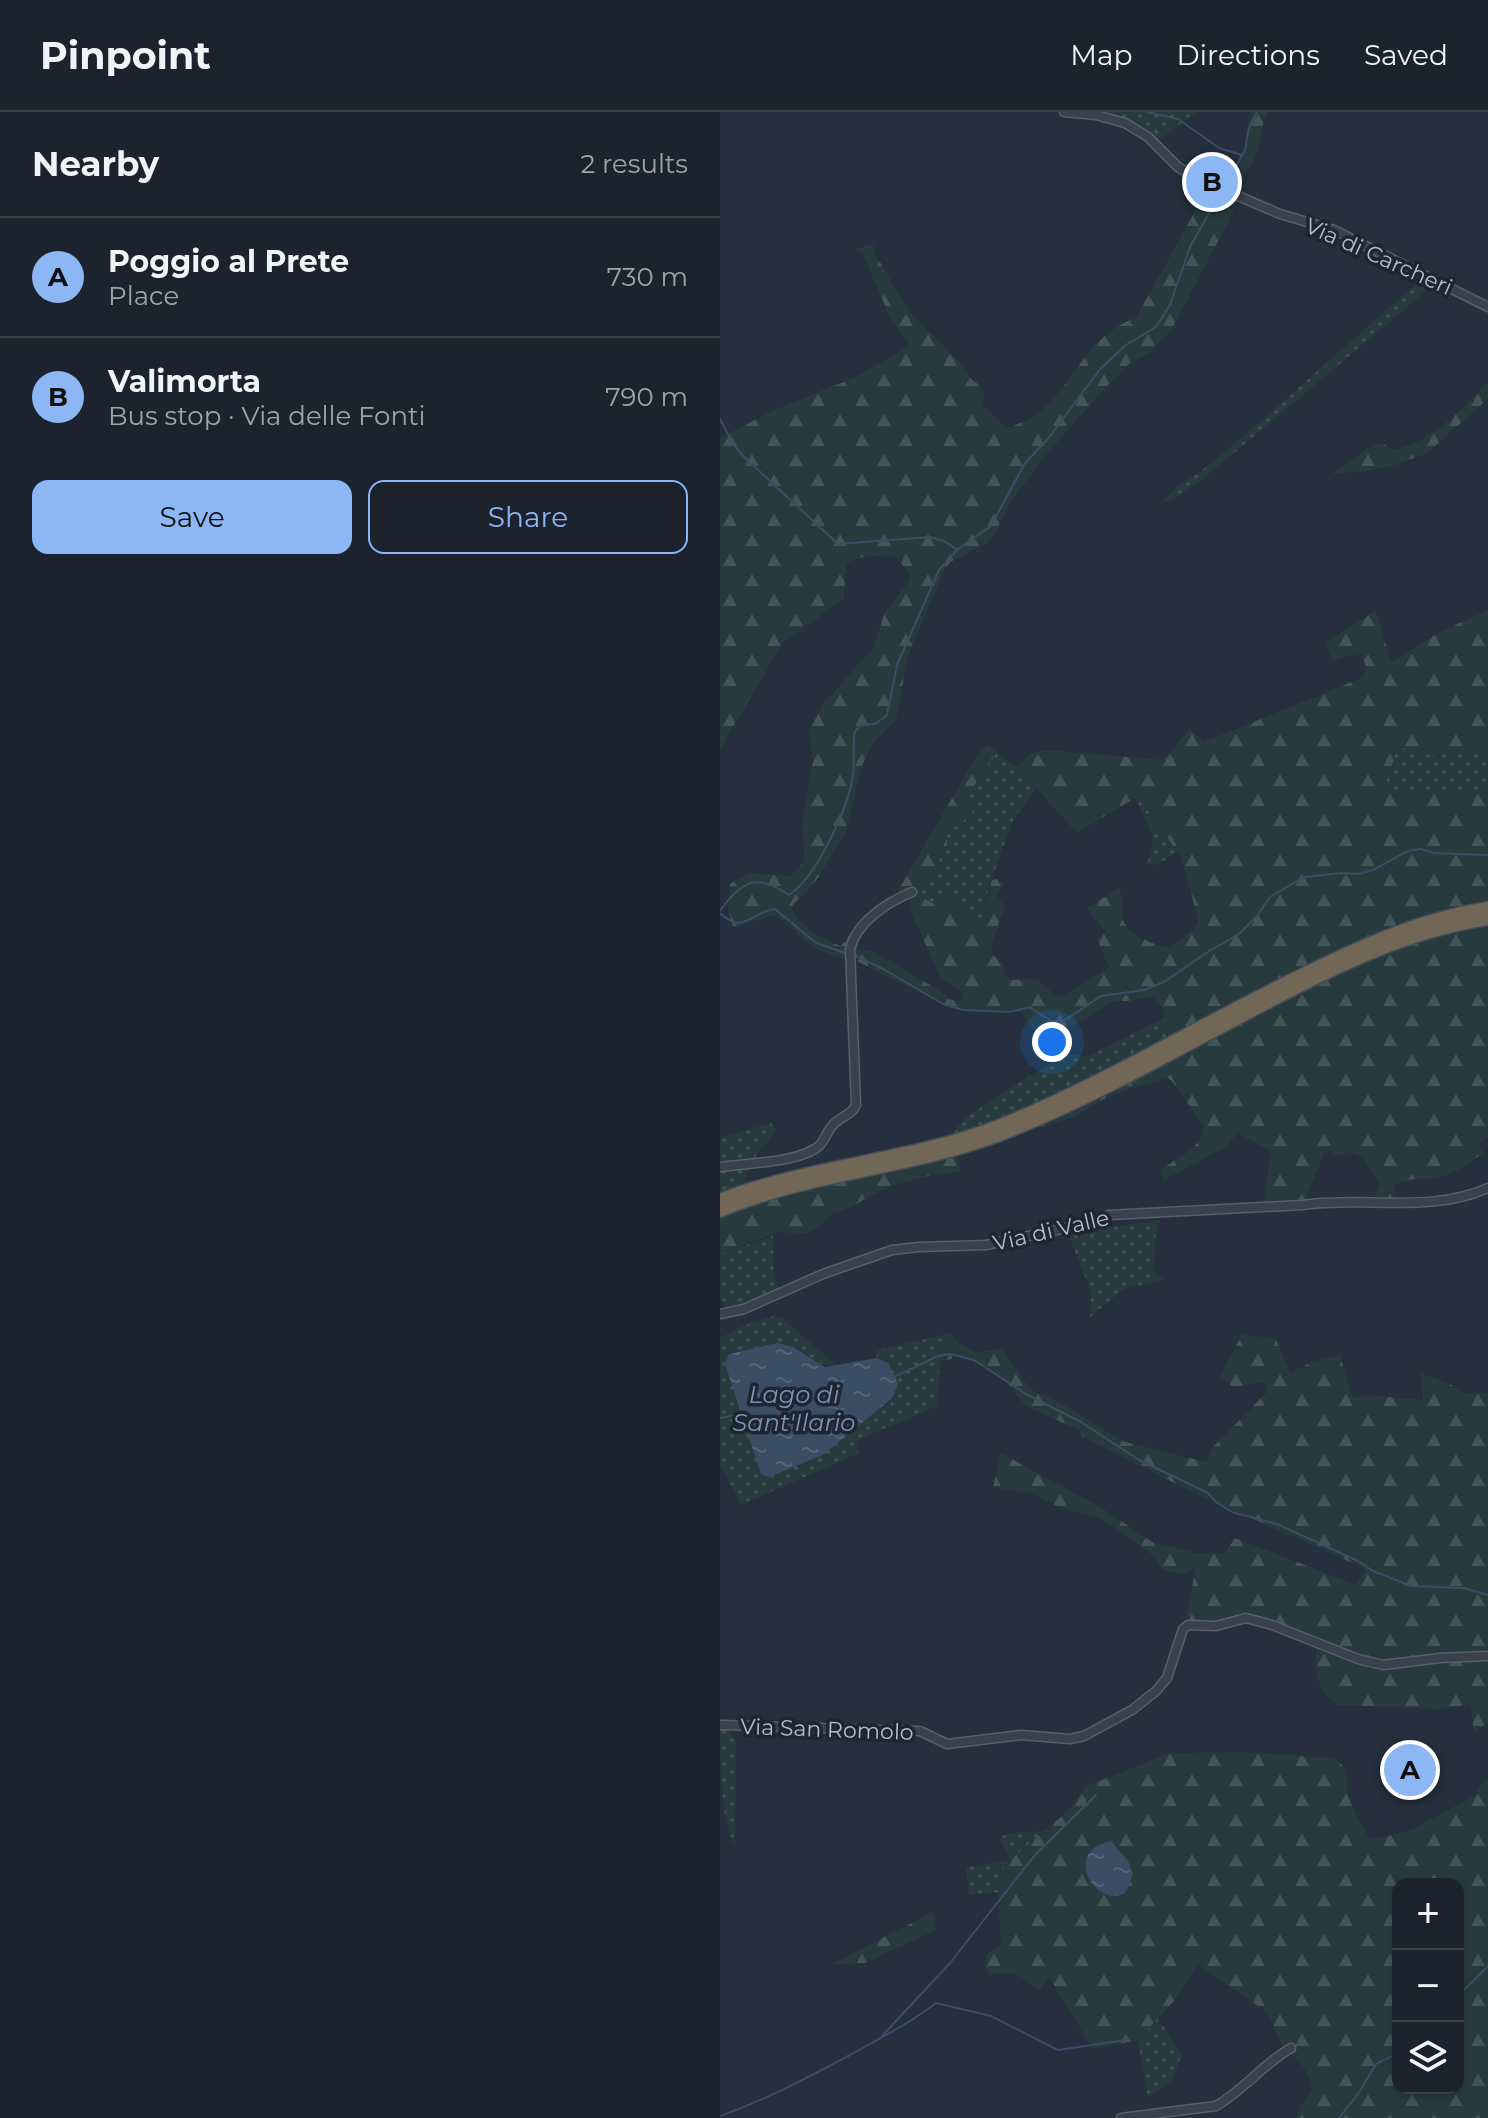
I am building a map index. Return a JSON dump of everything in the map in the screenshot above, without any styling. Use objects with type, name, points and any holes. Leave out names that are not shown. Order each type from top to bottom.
[{"type":"highway","points":[[720,1200],[796,1176],[991,1129],[1135,1062],[1349,952],[1426,921],[1488,908]]},
{"type":"highway","points":[[720,1211],[773,1192],[931,1155],[1004,1134],[1137,1070],[1350,960],[1415,935],[1488,919]]},
{"type":"street","name":"Via di Carcheri","points":[[1064,112],[1096,115],[1125,123],[1148,137],[1178,167],[1280,214],[1334,230],[1488,307]]},
{"type":"street","points":[[720,1167],[792,1157],[809,1151],[818,1146],[834,1122],[853,1111],[856,1105],[850,955],[853,937],[867,921],[912,892]]},
{"type":"street","name":"Via di Valle","points":[[720,1314],[744,1309],[823,1274],[892,1250],[986,1245],[1066,1228],[1109,1215],[1328,1201],[1438,1202],[1467,1197],[1488,1188]]},
{"type":"street","name":"Via San Romolo","points":[[720,1725],[920,1731],[947,1744],[1021,1735],[1070,1739],[1084,1736],[1132,1710],[1156,1691],[1167,1678],[1183,1629],[1188,1625],[1216,1626],[1246,1618],[1358,1659],[1383,1665],[1488,1656]]},
{"type":"street","points":[[1121,2118],[1216,2106],[1227,2100],[1270,2059],[1291,2048]]},
{"type":"green space","points":[[1095,112],[1196,112],[1154,144],[1148,137]]},
{"type":"green space","points":[[1251,112],[1268,112],[1257,151],[1244,172],[1241,197],[1172,329],[1149,353],[1131,362],[1102,391],[1044,457],[1011,501],[986,544],[950,562],[908,656],[896,719],[872,744],[861,768],[846,831],[819,877],[791,907],[799,920],[819,936],[841,946],[851,933],[859,936],[858,951],[873,951],[945,994],[946,999],[962,1001],[964,992],[941,978],[910,909],[912,893],[899,898],[899,889],[976,757],[987,745],[993,757],[970,792],[968,800],[973,814],[951,829],[947,846],[919,896],[933,903],[956,896],[962,912],[976,922],[982,917],[992,880],[997,879],[1004,884],[996,894],[1005,907],[992,942],[992,954],[1003,964],[1005,976],[1011,980],[1037,979],[1056,996],[1063,997],[1109,967],[1097,939],[1105,932],[1087,908],[1119,888],[1123,920],[1135,934],[1148,941],[1167,948],[1185,937],[1199,923],[1181,857],[1143,804],[1135,798],[1077,833],[1017,767],[1032,753],[1046,750],[1163,760],[1190,729],[1204,742],[1364,677],[1366,667],[1362,655],[1345,656],[1333,662],[1325,642],[1376,611],[1391,662],[1440,632],[1488,610],[1488,754],[1455,750],[1435,756],[1399,747],[1386,779],[1394,796],[1402,791],[1488,794],[1488,908],[1179,1038],[1162,1019],[1165,1011],[1154,996],[1114,1001],[1060,1030],[1033,1030],[1021,1012],[969,1011],[946,1006],[851,958],[819,950],[775,915],[733,927],[728,909],[730,884],[749,873],[791,876],[804,862],[803,821],[813,761],[809,731],[824,703],[873,648],[885,612],[910,580],[910,575],[898,559],[887,555],[864,557],[846,563],[844,599],[783,642],[720,749],[720,438],[772,411],[856,377],[911,345],[892,322],[862,252],[852,250],[873,244],[874,252],[908,310],[958,361],[972,380],[984,388],[983,406],[1005,428],[1027,420],[1059,393],[1099,342],[1115,328],[1136,318],[1194,213],[1205,182],[1220,187],[1243,155]]},
{"type":"green space","points":[[1426,275],[1438,281],[1210,473],[1180,495],[1160,504],[1179,485],[1199,473],[1267,416]]},
{"type":"green space","points":[[1488,382],[1488,399],[1427,453],[1392,466],[1332,474],[1375,443],[1395,450],[1434,432]]},
{"type":"green space","points":[[1398,747],[1435,756],[1455,750],[1488,754],[1488,794],[1402,791],[1393,796],[1386,779]]},
{"type":"green space","points":[[991,748],[1017,767],[1036,789],[1013,820],[988,889],[982,917],[976,922],[963,914],[956,900],[933,903],[919,896],[947,847],[951,829],[973,814],[969,794],[991,761]]},
{"type":"green space","points":[[1136,798],[1177,852],[1157,865],[1147,864],[1152,837]]},
{"type":"green space","points":[[1488,919],[1488,1137],[1479,1145],[1483,1154],[1444,1176],[1394,1186],[1392,1201],[1373,1201],[1380,1185],[1363,1158],[1351,1152],[1335,1156],[1329,1150],[1325,1151],[1303,1205],[1263,1207],[1271,1151],[1237,1133],[1227,1146],[1164,1180],[1160,1170],[1193,1147],[1204,1127],[1167,1078],[1123,1091],[1076,1116],[1039,1128],[1031,1122],[1350,960]]},
{"type":"green space","points":[[1162,1019],[1179,1038],[1135,1062],[952,1140],[957,1127],[969,1115],[1055,1060],[1068,1053],[1086,1057]]},
{"type":"green space","points":[[771,1123],[776,1130],[755,1157],[744,1191],[723,1199],[720,1194],[720,1138]]},
{"type":"green space","points":[[954,1149],[961,1171],[895,1185],[833,1212],[809,1232],[779,1232],[720,1254],[720,1211]]},
{"type":"green space","points":[[1160,1221],[1153,1270],[1164,1280],[1124,1289],[1090,1317],[1091,1292],[1066,1228],[1079,1224],[1085,1234],[1105,1228]]},
{"type":"green space","points":[[773,1236],[774,1274],[780,1293],[729,1312],[720,1297],[720,1254]]},
{"type":"green space","points":[[774,1316],[782,1318],[836,1365],[819,1363],[786,1346],[729,1354],[725,1364],[761,1474],[769,1477],[823,1455],[860,1423],[888,1363],[877,1358],[876,1351],[946,1334],[941,1342],[937,1406],[856,1441],[859,1453],[741,1505],[720,1464],[720,1338],[743,1326]]},
{"type":"green space","points":[[952,1333],[954,1340],[976,1352],[1002,1349],[1030,1389],[1062,1404],[1122,1441],[1206,1462],[1214,1446],[1268,1391],[1265,1382],[1233,1387],[1220,1376],[1242,1334],[1276,1339],[1290,1373],[1312,1362],[1340,1355],[1352,1398],[1366,1395],[1423,1400],[1421,1373],[1466,1394],[1488,1392],[1488,1722],[1474,1732],[1471,1704],[1441,1709],[1337,1705],[1320,1684],[1316,1669],[1316,1642],[1246,1618],[1195,1626],[1187,1615],[1196,1566],[1186,1574],[1162,1570],[1154,1556],[1101,1518],[1059,1507],[1031,1493],[993,1487],[1001,1453],[1105,1510],[1152,1542],[1195,1553],[1225,1553],[1235,1538],[1356,1585],[1366,1569],[1184,1488],[1082,1436],[1079,1430],[1026,1406],[1001,1376],[974,1360],[953,1355],[952,1359],[941,1361],[941,1341],[946,1334]]},
{"type":"green space","points":[[720,1725],[727,1726],[736,1743],[735,1845],[724,1805]]},
{"type":"green space","points":[[1243,1752],[1334,1758],[1345,1769],[1351,1803],[1370,1840],[1409,1831],[1476,1795],[1479,1786],[1488,1779],[1488,2118],[1297,2118],[1301,2105],[1312,2090],[1311,2080],[1303,2066],[1282,2045],[1267,2012],[1198,1965],[1173,2002],[1138,2040],[1093,2049],[1049,1977],[1039,1990],[1016,1975],[989,1975],[985,1965],[988,1953],[1001,1944],[998,1896],[1004,1865],[1069,1810],[1086,1786],[1171,1753]]},
{"type":"green space","points":[[1044,1831],[1010,1860],[999,1837],[1010,1833]]},
{"type":"green space","points":[[1010,1860],[1004,1865],[999,1892],[969,1895],[966,1867]]},
{"type":"green space","points":[[933,1912],[936,1930],[865,1963],[832,1964]]},
{"type":"green space","points":[[1158,2018],[1182,2055],[1171,2081],[1148,2098],[1138,2040]]},
{"type":"water","name":"Lago di Sant'Ilario","points":[[777,1343],[793,1347],[825,1367],[877,1358],[888,1363],[898,1384],[892,1398],[823,1455],[769,1477],[761,1474],[725,1364],[729,1354]]},
{"type":"water","points":[[1111,1841],[1128,1861],[1133,1873],[1123,1894],[1111,1896],[1093,1885],[1086,1865],[1088,1855],[1096,1847]]},
{"type":"waterway","points":[[1147,112],[1178,119],[1219,148],[1242,155]]},
{"type":"waterway","points":[[1224,187],[1245,150],[1249,128],[1257,112]]},
{"type":"waterway","points":[[720,911],[736,892],[751,883],[768,884],[789,895],[810,873],[830,840],[845,804],[853,775],[855,731],[862,724],[875,724],[887,715],[897,665],[939,570],[957,550],[991,526],[1025,463],[1047,440],[1101,368],[1126,345],[1156,327],[1170,305],[1190,247],[1221,192]]},
{"type":"waterway","points":[[720,419],[743,456],[838,544],[930,537],[956,549]]},
{"type":"waterway","points":[[854,955],[943,1004],[963,1010],[1009,1012],[1030,1007],[1051,1021],[1062,1022],[1101,996],[1144,990],[1164,982],[1239,934],[1270,897],[1304,877],[1359,874],[1408,851],[1421,849],[1433,853],[1488,855]]},
{"type":"waterway","points":[[720,913],[728,920],[742,922],[775,909],[816,943],[848,954]]},
{"type":"waterway","points":[[894,1377],[938,1356],[950,1354],[974,1360],[1026,1394],[1081,1422],[1139,1460],[1208,1493],[1232,1512],[1277,1524],[1411,1586],[1464,1588],[1488,1595]]},
{"type":"waterway","points":[[720,1418],[744,1413]]},
{"type":"waterway","points":[[882,2036],[950,1963],[1035,1855],[1096,1795]]},
{"type":"waterway","points":[[1464,1990],[1488,1966]]},
{"type":"waterway","points":[[720,2116],[818,2072],[936,2003],[991,2016],[1058,2050],[1126,2040]]},
{"type":"waterway","points":[[1339,2118],[1376,2064],[1392,2056]]},
{"type":"place","name":"Valimorta","points":[[1212,182]]},
{"type":"place","name":"Poggio al Prete","points":[[1410,1770]]}]
